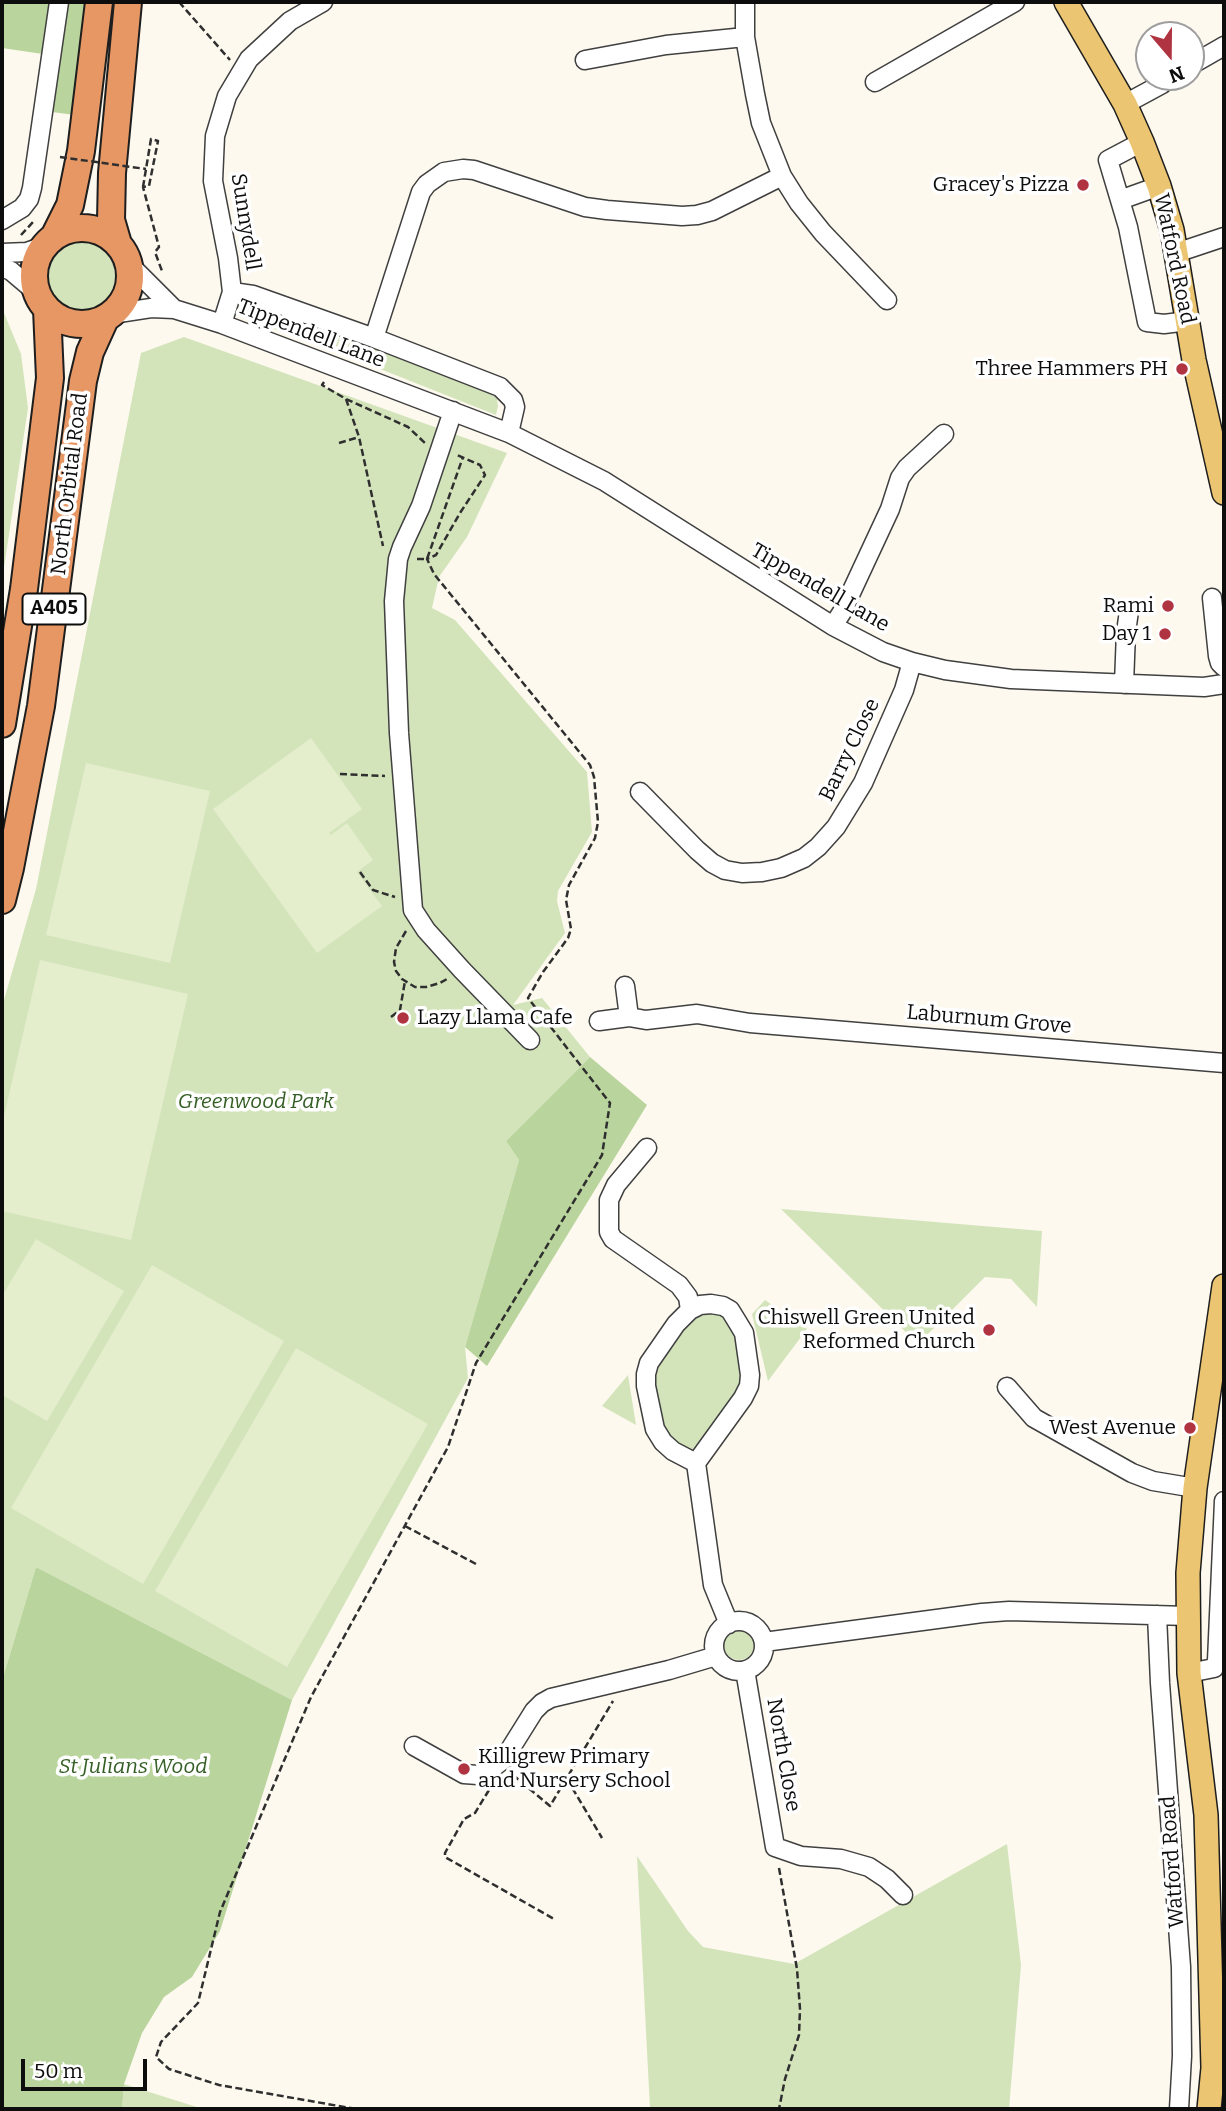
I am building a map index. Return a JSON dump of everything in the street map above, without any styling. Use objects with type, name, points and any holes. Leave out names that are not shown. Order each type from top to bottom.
[{"type":"highway","points":[[99,2],[78,164],[70,205],[44,235],[34,277],[42,301],[60,318],[74,323],[90,323],[109,316],[122,303],[128,290],[130,276],[111,220],[111,173],[128,2]]},
{"type":"highway","points":[[44,235],[81,228],[95,230],[108,235],[123,253]]},
{"type":"highway","name":"North Orbital Road","points":[[2,724],[24,589],[50,378],[42,301]]},
{"type":"highway","name":"North Orbital Road","points":[[2,900],[41,706],[83,381],[90,352],[109,316]]},
{"type":"main road","name":"Watford Road","points":[[1066,2],[1125,104],[1159,186],[1170,221],[1194,360],[1224,493]]},
{"type":"main road","name":"Watford Road","points":[[1209,2109],[1213,2068],[1206,1815],[1189,1673],[1188,1573],[1195,1488],[1224,1286]]},
{"type":"street","points":[[2,220],[22,208],[29,199],[32,188],[59,2]]},
{"type":"street","name":"Sunnydell","points":[[222,324],[232,292],[229,257],[213,181],[215,136],[227,96],[248,59],[290,22],[323,2]]},
{"type":"street","points":[[745,2],[746,37],[761,123],[782,176],[823,233],[887,300]]},
{"type":"street","points":[[875,82],[1015,2]]},
{"type":"street","points":[[585,60],[666,45],[746,37]]},
{"type":"street","points":[[1205,57],[1224,46]]},
{"type":"street","points":[[1125,104],[1149,91]]},
{"type":"street","points":[[1142,142],[1108,160],[1128,227],[1147,322],[1164,324],[1188,321]]},
{"type":"street","points":[[374,338],[421,192],[444,172],[474,170],[585,206],[682,216],[712,211],[782,176]]},
{"type":"street","points":[[1119,200],[1159,186]]},
{"type":"street","points":[[2,253],[27,252],[44,235]]},
{"type":"street","points":[[1176,253],[1224,237]]},
{"type":"street","name":"Tippendell Lane","points":[[123,253],[174,310]]},
{"type":"street","points":[[2,267],[11,271],[42,301]]},
{"type":"street","name":"Tippendell Lane","points":[[232,292],[253,295],[500,387],[513,400],[509,433]]},
{"type":"street","name":"Tippendell Lane","points":[[109,316],[151,308],[174,310],[222,324],[509,433],[604,481],[833,626],[883,652],[912,662],[1011,679],[1204,687],[1224,684]]},
{"type":"street","points":[[453,411],[421,506],[398,559],[394,601],[399,733],[413,910],[462,970],[530,1040]]},
{"type":"street","points":[[833,626],[890,509],[900,478],[907,468],[944,434]]},
{"type":"street","points":[[1212,598],[1218,656],[1224,667]]},
{"type":"street","points":[[1124,684],[1129,611]]},
{"type":"street","name":"Barry Close","points":[[640,792],[697,850],[725,870],[762,872],[781,868],[804,858],[818,847],[835,827],[863,783],[905,690],[912,662]]},
{"type":"street","points":[[625,986],[629,1017]]},
{"type":"street","name":"Laburnum Grove","points":[[599,1021],[629,1017],[646,1020],[697,1014],[750,1023],[1224,1063]]},
{"type":"street","points":[[647,1148],[616,1185],[609,1200],[609,1232],[613,1239],[678,1284],[688,1297],[690,1310]]},
{"type":"street","points":[[696,1463],[673,1451],[655,1429],[646,1374],[649,1363],[676,1324],[690,1310],[711,1304],[730,1310],[744,1333],[750,1375],[743,1398],[696,1463],[713,1585],[729,1624]]},
{"type":"street","points":[[1007,1388],[1034,1418],[1132,1473],[1195,1488]]},
{"type":"street","points":[[1189,1673],[1214,1668],[1217,1661],[1224,1501]]},
{"type":"street","points":[[764,1642],[1009,1611],[1188,1616]]},
{"type":"street","name":"Watford Road","points":[[1157,1615],[1181,1966],[1182,2056],[1179,2109]]},
{"type":"street","points":[[729,1624],[751,1624],[762,1635],[764,1650],[758,1663],[745,1670],[731,1669],[716,1656],[715,1641],[718,1634],[729,1624]]},
{"type":"street","points":[[414,1746],[464,1774],[478,1775],[504,1759],[534,1711],[551,1698],[716,1656]]},
{"type":"street","name":"North Close","points":[[745,1670],[775,1847]]},
{"type":"street","points":[[775,1847],[801,1856],[841,1859],[869,1867],[887,1879],[903,1895]]},
{"type":"path","points":[[179,2],[240,72]]},
{"type":"path","points":[[144,187],[149,186],[158,141],[151,139],[144,187],[159,247],[155,253],[167,281]]},
{"type":"path","points":[[60,157],[146,169]]},
{"type":"path","points":[[19,237],[44,235]]},
{"type":"path","points":[[323,385],[346,399],[408,427],[427,445]]},
{"type":"path","points":[[346,399],[359,437],[388,557],[428,559],[436,555],[485,475],[480,466],[448,453]]},
{"type":"path","points":[[339,443],[359,437]]},
{"type":"path","points":[[356,2109],[219,2085],[169,2069],[156,2057],[161,2042],[198,2003],[220,1912],[311,1698],[448,1447],[476,1363],[602,1155],[610,1103],[528,998],[568,938],[571,929],[566,900],[569,885],[595,838],[598,822],[594,777],[590,765],[434,574],[428,559],[463,457]]},
{"type":"path","points":[[340,774],[392,777]]},
{"type":"path","points":[[360,872],[373,890],[402,899]]},
{"type":"path","points":[[418,919],[411,924],[396,948],[396,971],[415,987],[426,987],[440,983],[462,970]]},
{"type":"path","points":[[391,1017],[400,1010],[405,981]]},
{"type":"path","points":[[405,1526],[476,1564]]},
{"type":"path","points":[[505,1774],[513,1774],[550,1806],[615,1698],[599,1687]]},
{"type":"path","points":[[567,1779],[602,1838]]},
{"type":"path","points":[[495,1781],[475,1813],[464,1819],[445,1857],[554,1919]]},
{"type":"path","points":[[775,1847],[797,1969],[800,2009],[799,2035],[779,2109]]},
{"type":"green space","points":[[2,2],[52,2],[43,54],[2,48]]},
{"type":"green space","points":[[66,2],[91,2],[75,115],[52,112]]},
{"type":"green space","points":[[81,242],[94,245],[105,252],[112,263],[115,276],[112,289],[105,300],[94,307],[81,310],[68,307],[57,300],[50,289],[47,276],[50,263],[57,252],[68,245]]},
{"type":"green space","points":[[247,303],[259,304],[341,335],[336,351],[258,323],[240,312],[241,307]]},
{"type":"green space","points":[[2,308],[21,354],[28,408],[2,581]]},
{"type":"green space","name":"Greenwood Park","points":[[184,337],[507,453],[467,537],[439,577],[432,608],[455,620],[587,772],[592,832],[558,891],[557,901],[565,933],[513,1005],[542,998],[590,1057],[506,1141],[519,1160],[465,1347],[468,1378],[292,1700],[36,1567],[2,1681],[2,1007],[36,889],[141,353]]},
{"type":"green space","points":[[350,338],[481,387],[497,399],[496,415],[345,355]]},
{"type":"green space","points":[[311,738],[362,809],[329,833],[331,835],[347,823],[373,860],[357,872],[382,906],[317,953],[213,809]]},
{"type":"green space","points":[[86,763],[210,791],[170,963],[46,935]]},
{"type":"green space","points":[[40,960],[188,994],[131,1240],[2,1211],[2,1125]]},
{"type":"green space","points":[[590,1057],[647,1105],[487,1366],[465,1347],[519,1160],[506,1141]]},
{"type":"green space","points":[[781,1209],[1042,1231],[1037,1307],[1011,1279],[985,1277],[918,1344]]},
{"type":"green space","points":[[36,1239],[124,1291],[47,1421],[2,1395],[2,1296]]},
{"type":"green space","points":[[152,1265],[284,1341],[143,1584],[11,1508]]},
{"type":"green space","points":[[765,1300],[807,1329],[768,1381],[752,1314]]},
{"type":"green space","points":[[712,1313],[726,1320],[737,1339],[743,1358],[740,1387],[703,1442],[696,1448],[687,1450],[678,1447],[663,1428],[653,1376],[658,1360],[688,1322]]},
{"type":"green space","points":[[296,1348],[428,1424],[287,1667],[155,1591]]},
{"type":"green space","points":[[628,1375],[636,1425],[602,1406]]},
{"type":"green space","name":"St Julians Wood","points":[[36,1567],[292,1700],[220,1931],[192,1977],[164,1997],[142,2033],[124,2084],[122,2109],[2,2109],[2,1681]]},
{"type":"green space","points":[[739,1630],[750,1634],[754,1645],[750,1656],[739,1660],[728,1656],[724,1645],[728,1634]]},
{"type":"green space","points":[[1007,1844],[1021,1965],[1009,2109],[650,2109],[637,1856],[688,1931],[703,1947],[794,1964]]},
{"type":"green space","points":[[124,2084],[203,2109],[122,2109]]},
{"type":"place","name":"Gracey's Pizza","points":[[1083,185]]},
{"type":"place","name":"Three Hammers PH","points":[[1182,369]]},
{"type":"place","name":"Rami","points":[[1168,606]]},
{"type":"place","name":"Day 1","points":[[1165,634]]},
{"type":"place","name":"Lazy Llama Cafe","points":[[403,1018]]},
{"type":"place","name":"Chiswell Green United Reformed Church","points":[[989,1330]]},
{"type":"place","name":"West Avenue","points":[[1190,1428]]},
{"type":"place","name":"Killigrew Primary and Nursery School","points":[[464,1769]]}]
